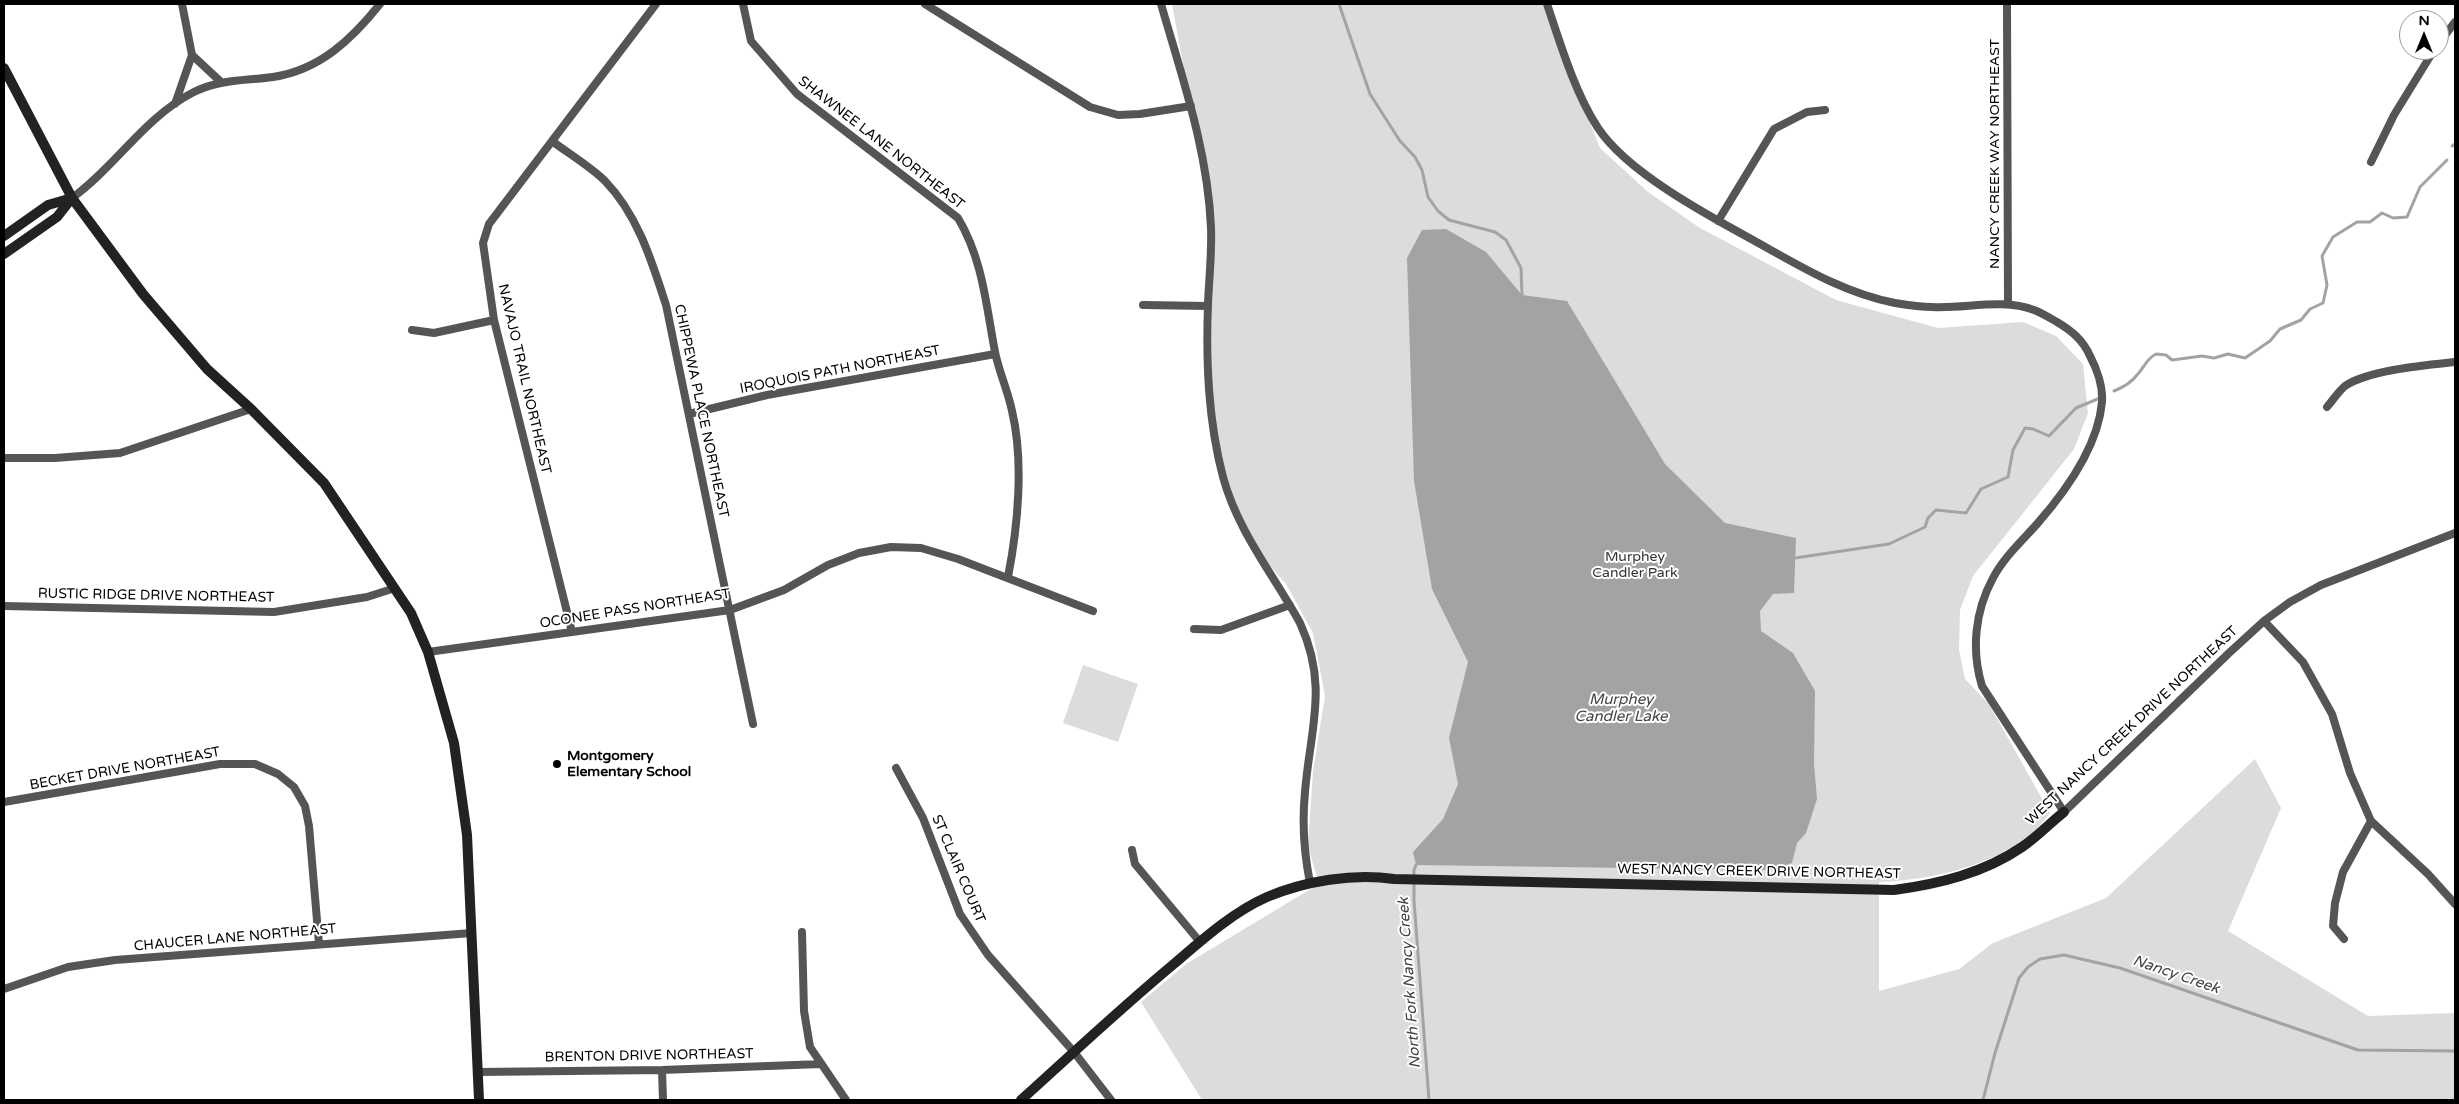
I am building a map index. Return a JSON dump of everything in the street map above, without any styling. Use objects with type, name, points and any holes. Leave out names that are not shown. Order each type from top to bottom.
[{"type":"main road","points":[[4,68],[72,198],[143,294],[207,369],[251,409],[324,483],[411,613],[428,652],[454,744],[466,835],[479,1100]]},
{"type":"main road","points":[[4,236],[48,205],[72,198]]},
{"type":"main road","points":[[4,254],[57,217],[72,198]]},
{"type":"main road","name":"WEST NANCY CREEK DRIVE NORTHEAST","points":[[1022,1100],[1200,942],[1250,905],[1274,894],[1310,883],[1358,877],[1894,890],[1930,884],[1976,872],[2023,846],[2064,812]]},
{"type":"street","points":[[175,104],[192,55],[182,4]]},
{"type":"street","points":[[72,198],[94,182],[137,137],[175,104],[191,93],[221,82],[272,77],[306,68],[342,45],[363,26],[380,4]]},
{"type":"street","name":"NAVAJO TRAIL NORTHEAST","points":[[572,632],[494,320],[483,243],[488,224],[656,4]]},
{"type":"street","name":"SHAWNEE LANE NORTHEAST","points":[[743,4],[751,41],[782,79],[797,94],[958,218],[976,256],[983,279],[996,354],[1013,411],[1018,453],[1016,538],[1008,577]]},
{"type":"street","points":[[925,4],[1090,107],[1118,114],[1140,114],[1191,106]]},
{"type":"street","points":[[1161,4],[1191,106],[1208,189],[1211,230],[1208,306],[1209,411],[1223,478],[1240,526],[1290,605],[1307,638],[1316,683],[1317,708],[1303,816],[1310,883]]},
{"type":"street","points":[[1547,4],[1578,88],[1598,129],[1626,159],[1676,196],[1822,278],[1863,294],[1895,303],[1933,308],[2008,304],[2035,310],[2080,338],[2090,354],[2098,376],[2102,400],[2097,427],[2083,461],[2059,496],[2007,556],[1994,575],[1985,594],[1974,650],[1976,667],[1982,686],[2064,812]]},
{"type":"street","name":"NANCY CREEK WAY NORTHEAST","points":[[2007,4],[2008,304]]},
{"type":"street","points":[[192,55],[221,82]]},
{"type":"street","points":[[2371,162],[2394,115],[2428,60]]},
{"type":"street","points":[[1718,221],[1774,129],[1807,112],[1825,110]]},
{"type":"street","name":"CHIPPEWA PLACE NORTHEAST","points":[[552,141],[603,180],[618,197],[633,220],[666,305],[752,724]]},
{"type":"street","points":[[1143,305],[1208,306]]},
{"type":"street","points":[[412,330],[434,333],[494,320]]},
{"type":"street","name":"IROQUOIS PATH NORTHEAST","points":[[689,414],[767,395],[996,354]]},
{"type":"street","points":[[2327,407],[2346,386],[2362,378],[2455,362]]},
{"type":"street","points":[[4,458],[65,458],[120,453],[251,409]]},
{"type":"street","name":"WEST NANCY CREEK DRIVE NORTHEAST","points":[[2064,812],[2264,621],[2290,602],[2321,585],[2455,533]]},
{"type":"street","name":"OCONEE PASS NORTHEAST","points":[[428,652],[730,610],[784,590],[828,565],[859,553],[890,546],[921,548],[1008,577],[1094,611]]},
{"type":"street","name":"RUSTIC RIDGE DRIVE NORTHEAST","points":[[4,606],[274,612],[367,597],[395,588]]},
{"type":"street","points":[[1194,629],[1221,630],[1290,605]]},
{"type":"street","points":[[2264,621],[2303,662],[2332,714],[2350,773],[2371,821],[2428,874],[2455,904]]},
{"type":"street","name":"BECKET DRIVE NORTHEAST","points":[[4,802],[220,764],[255,764],[278,774],[294,787],[305,806],[309,826],[319,944]]},
{"type":"street","name":"ST CLAIR COURT","points":[[896,768],[922,818],[960,914],[988,955],[1074,1052],[1111,1100]]},
{"type":"street","points":[[2344,939],[2333,926],[2335,903],[2343,872],[2371,821]]},
{"type":"street","points":[[1132,850],[1135,864],[1200,942]]},
{"type":"street","points":[[802,932],[804,1011],[810,1047],[846,1100]]},
{"type":"street","name":"CHAUCER LANE NORTHEAST","points":[[4,989],[68,967],[124,960],[472,933]]},
{"type":"street","name":"BRENTON DRIVE NORTHEAST","points":[[478,1072],[662,1070],[821,1064]]},
{"type":"street","points":[[662,1070],[663,1100]]},
{"type":"green space","name":"Murphey Candler Park","points":[[1172,4],[1544,4],[1600,148],[1648,192],[1700,228],[1836,300],[1938,328],[2023,322],[2056,336],[2083,364],[2088,413],[2074,449],[1973,576],[1960,610],[1959,650],[1965,679],[1989,704],[2050,813],[2035,830],[2017,844],[1996,856],[1949,872],[1925,877],[1879,882],[1879,991],[1959,969],[1993,943],[2106,898],[2255,759],[2281,808],[2228,931],[2368,1016],[2455,1013],[2455,1100],[1202,1100],[1141,1002],[1186,964],[1319,884],[1308,846],[1313,771],[1325,696],[1313,633],[1286,584],[1244,536],[1217,451],[1212,397],[1212,263],[1201,162]]},
{"type":"green space","points":[[1083,665],[1138,684],[1118,742],[1063,723]]},
{"type":"water","name":"Murphey Candler Lake","points":[[1446,229],[1486,252],[1522,295],[1567,301],[1665,464],[1725,523],[1796,538],[1794,593],[1773,594],[1760,611],[1761,631],[1793,653],[1815,691],[1814,764],[1817,799],[1806,833],[1797,843],[1792,863],[1773,870],[1416,865],[1413,852],[1443,819],[1458,784],[1449,738],[1468,662],[1432,589],[1414,481],[1407,258],[1422,230]]},
{"type":"waterway","name":"North Fork Nancy Creek","points":[[1339,4],[1370,94],[1400,141],[1415,157],[1422,170],[1428,197],[1438,211],[1449,220],[1495,232],[1506,240],[1521,268],[1522,295]]},
{"type":"waterway","points":[[2114,391],[2132,380],[2147,361],[2156,354],[2166,355],[2172,360],[2202,356],[2214,358],[2228,354],[2245,358],[2270,341],[2280,329],[2301,320],[2310,309],[2323,303],[2327,285],[2322,256],[2333,237],[2357,222],[2370,222],[2382,213],[2393,218],[2407,217],[2420,187],[2447,160]]},
{"type":"waterway","points":[[1795,558],[1889,544],[1925,527],[1928,518],[1936,510],[1966,513],[1981,489],[2008,477],[2013,450],[2025,428],[2033,429],[2049,436],[2076,408],[2100,398]]},
{"type":"waterway","name":"North Fork Nancy Creek","points":[[1416,865],[1414,870],[1414,901],[1429,1100]]},
{"type":"waterway","name":"Nancy Creek","points":[[1983,1100],[1995,1053],[2019,978],[2028,967],[2040,959],[2064,955],[2120,968],[2358,1050],[2455,1051]]},
{"type":"place","name":"Montgomery Elementary School","points":[[557,764]]}]
